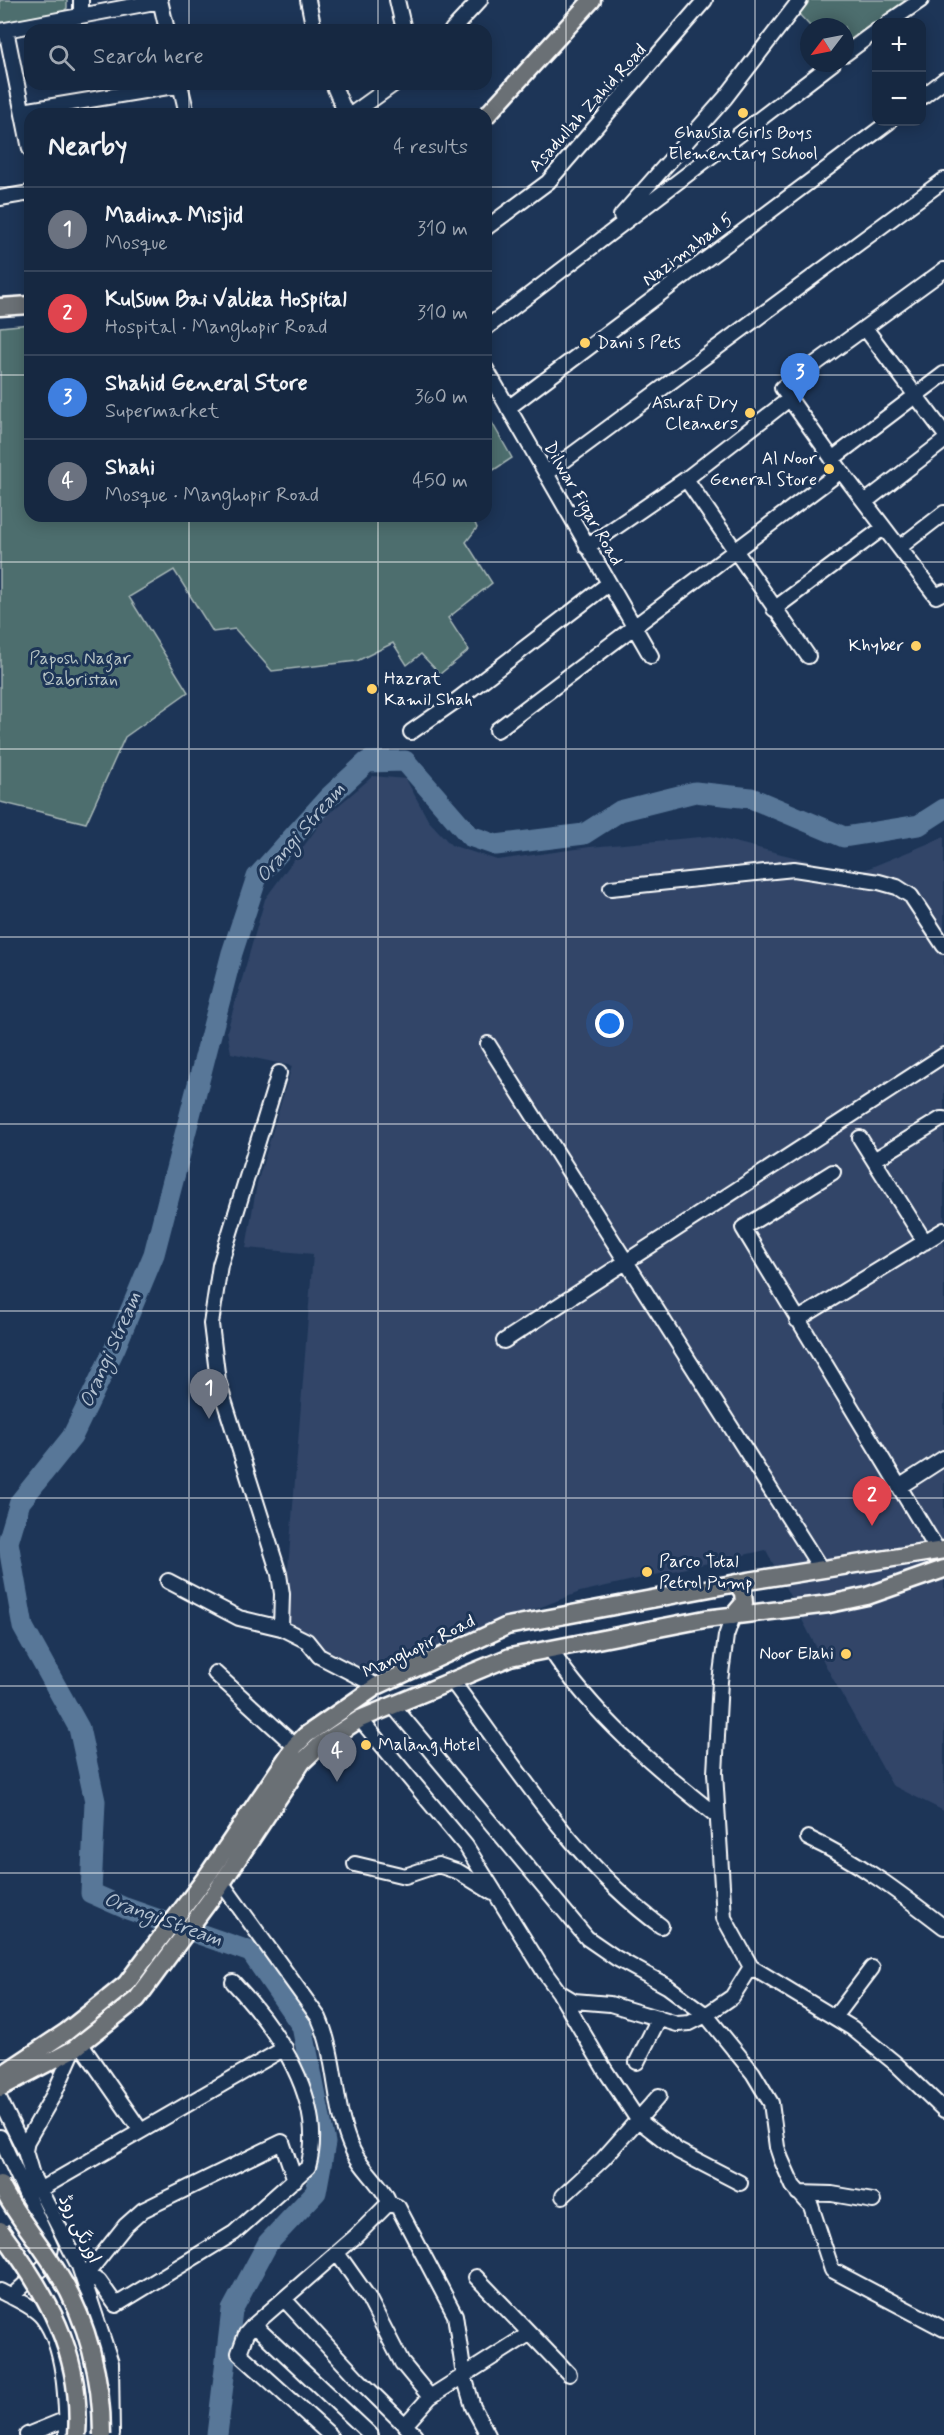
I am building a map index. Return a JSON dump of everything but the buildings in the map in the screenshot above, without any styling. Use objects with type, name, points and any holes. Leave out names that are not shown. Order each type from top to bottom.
[{"type":"main road","points":[[492,109],[592,0]]},
{"type":"main road","points":[[0,307],[24,305]]},
{"type":"main road","name":"Manghopir Road","points":[[0,2076],[97,2010],[126,1984],[216,1882],[295,1746],[306,1735],[377,1686],[507,1626],[758,1579],[941,1550]]},
{"type":"main road","name":"Manghopir Road","points":[[0,2088],[77,2046],[136,1999],[302,1762],[320,1745],[360,1719],[394,1707],[510,1657],[733,1616],[867,1596],[944,1569]]},
{"type":"main road","points":[[758,1579],[754,1593],[756,1601],[765,1612]]},
{"type":"main road","points":[[733,1616],[744,1603],[743,1592],[736,1583]]},
{"type":"main road","points":[[0,2184],[12,2208],[58,2272],[77,2308],[90,2346],[102,2402],[102,2435]]},
{"type":"main road","points":[[0,2230],[34,2277],[64,2336],[79,2406],[77,2435]]},
{"type":"street","points":[[81,0],[81,16]]},
{"type":"street","points":[[309,0],[313,24]]},
{"type":"street","points":[[397,0],[403,24]]},
{"type":"street","points":[[458,24],[480,0]]},
{"type":"street","name":"Asadullah Zahid Road","points":[[492,224],[548,182],[705,0]]},
{"type":"street","points":[[604,236],[725,98],[800,0]]},
{"type":"street","points":[[895,18],[921,0]]},
{"type":"street","points":[[39,24],[160,1],[166,24]]},
{"type":"street","points":[[24,27],[3,31],[24,116]]},
{"type":"street","points":[[854,48],[872,35]]},
{"type":"street","points":[[492,323],[821,72]]},
{"type":"street","points":[[926,93],[944,80]]},
{"type":"street","points":[[41,108],[150,90]]},
{"type":"street","points":[[181,90],[186,108]]},
{"type":"street","points":[[336,90],[343,108]]},
{"type":"street","points":[[360,108],[386,90]]},
{"type":"street","name":"Nazimabad 5","points":[[508,408],[884,126]]},
{"type":"street","points":[[546,474],[944,180]]},
{"type":"street","points":[[0,198],[24,194]]},
{"type":"street","points":[[944,270],[782,388],[840,471],[936,596],[944,592]]},
{"type":"street","points":[[865,328],[944,433]]},
{"type":"street","points":[[832,459],[944,374]]},
{"type":"street","name":"Dilwar Figar Road","points":[[492,380],[651,656]]},
{"type":"street","points":[[587,547],[686,479],[789,400]]},
{"type":"street","points":[[865,502],[944,441]]},
{"type":"street","points":[[497,730],[840,471]]},
{"type":"street","points":[[686,479],[808,656]]},
{"type":"street","points":[[900,547],[944,513]]},
{"type":"street","points":[[774,609],[883,528]]},
{"type":"street","points":[[411,732],[457,700],[608,584]]},
{"type":"street","points":[[611,888],[794,868],[879,882],[897,887],[911,896],[944,946]]},
{"type":"street","points":[[488,1044],[821,1569]]},
{"type":"street","points":[[504,1341],[944,1055]]},
{"type":"street","points":[[279,1073],[220,1265],[211,1324],[218,1381],[279,1574],[282,1594],[281,1628]]},
{"type":"street","points":[[874,1160],[940,1119],[944,1119]]},
{"type":"street","points":[[860,1138],[925,1242]]},
{"type":"street","points":[[833,1172],[743,1228],[796,1320],[899,1487],[941,1550]]},
{"type":"street","points":[[796,1320],[944,1230]]},
{"type":"street","points":[[899,1487],[944,1458]]},
{"type":"street","points":[[168,1581],[239,1618],[281,1628],[307,1641],[319,1656],[377,1686]]},
{"type":"street","points":[[733,1616],[726,1636],[720,1681],[715,1773],[724,1918],[751,1967],[835,2017],[895,2063],[944,2110]]},
{"type":"street","points":[[550,1649],[565,1672],[628,1741],[717,1816]]},
{"type":"street","points":[[215,1673],[295,1746]]},
{"type":"street","points":[[452,1681],[588,1861],[632,1905],[662,1926]]},
{"type":"street","points":[[394,1707],[587,1938],[616,1958],[667,1986],[706,2015],[753,2073],[771,2103],[777,2147],[798,2193],[811,2206],[830,2266],[835,2273],[944,2329]]},
{"type":"street","points":[[360,1719],[466,1846],[638,2120],[696,2162],[740,2183]]},
{"type":"street","points":[[808,1838],[840,1853],[873,1873],[944,1927]]},
{"type":"street","points":[[355,1864],[405,1875],[438,1865],[449,1868],[497,1896]]},
{"type":"street","points":[[216,1882],[319,2018],[327,2036],[347,2138],[362,2167],[386,2193],[389,2203],[398,2207],[456,2315],[464,2376],[473,2407],[488,2435]]},
{"type":"street","points":[[559,1992],[574,2001],[610,2004],[677,2024],[690,2023],[732,1997],[751,1967]]},
{"type":"street","points":[[835,2017],[872,1968]]},
{"type":"street","points":[[233,1982],[257,2008],[285,2048],[301,2082],[312,2135],[312,2153],[308,2167],[295,2180],[234,2233],[116,2305],[99,2281],[84,2274],[125,2226],[143,2210],[282,2142],[295,2180]]},
{"type":"street","points":[[637,2062],[659,2018]]},
{"type":"street","points":[[26,2151],[27,2141],[77,2046],[141,2131]]},
{"type":"street","points":[[39,2190],[285,2048]]},
{"type":"street","points":[[0,2063],[23,2062]]},
{"type":"street","points":[[563,2196],[603,2158],[659,2096]]},
{"type":"street","name":"اورنگی روڈ","points":[[0,2100],[26,2151],[29,2168],[39,2190],[84,2274],[111,2363],[112,2435]]},
{"type":"street","points":[[0,2137],[51,2248],[48,2263],[6,2294],[43,2318],[58,2352],[65,2387],[67,2435]]},
{"type":"street","points":[[798,2193],[832,2194],[873,2201]]},
{"type":"street","points":[[330,2435],[240,2353],[246,2334],[254,2325],[337,2253],[389,2203]]},
{"type":"street","points":[[337,2253],[368,2297],[402,2362],[430,2397]]},
{"type":"street","points":[[476,2277],[569,2374]]},
{"type":"street","points":[[284,2298],[359,2380],[410,2430],[430,2397],[529,2334]]},
{"type":"street","points":[[254,2325],[371,2435]]},
{"type":"street","points":[[27,2435],[59,2422]]},
{"type":"shaded area","points":[[373,776],[406,779],[428,820],[451,845],[497,860],[590,847],[711,836],[857,873],[944,837],[944,1811],[892,1785],[827,1668],[766,1550],[580,1592],[423,1652],[373,1680],[283,1631],[313,1254],[246,1248],[257,1183],[292,1066],[231,1053],[227,1031],[265,899],[325,817]]},
{"type":"green space","points":[[0,0],[67,0],[67,8],[63,12],[0,23]]},
{"type":"green space","points":[[800,0],[921,0],[895,18],[872,18],[872,34],[854,47],[854,18],[802,18],[794,9]]},
{"type":"green space","name":"Paposh Nagar Qabristan","points":[[24,325],[24,522],[474,522],[477,528],[466,542],[492,583],[448,618],[469,650],[440,674],[421,654],[407,665],[393,643],[357,661],[272,671],[235,629],[213,632],[174,570],[129,597],[188,692],[125,737],[86,823],[0,802],[0,327]]},
{"type":"green space","points":[[492,423],[512,458],[492,471]]},
{"type":"waterway","name":"Orangi Stream","points":[[217,2435],[232,2310],[268,2243],[316,2192],[325,2143],[302,2026],[251,1952],[125,1908],[91,1893],[95,1801],[79,1728],[23,1627],[8,1542],[20,1502],[72,1437],[115,1348],[154,1254],[232,953],[257,877],[328,798],[367,762],[405,761],[470,836],[496,845],[584,834],[620,811],[695,792],[751,798],[844,837],[919,825],[944,809]]},
{"type":"place","name":"Ghausia Girls Boys Elementary School","points":[[743,113]]},
{"type":"place","name":"Dani s Pets","points":[[585,343]]},
{"type":"place","name":"Shahid General Store","points":[[800,403]]},
{"type":"place","name":"Ashraf Dry Cleaners","points":[[750,413]]},
{"type":"place","name":"Al Noor General Store","points":[[829,469]]},
{"type":"place","name":"Khyber","points":[[916,646]]},
{"type":"place","name":"Hazrat Kamil Shah","points":[[372,689]]},
{"type":"place","name":"Madina Misjid","points":[[209,1419]]},
{"type":"place","name":"Kulsum Bai Valika Hospital","points":[[872,1526]]},
{"type":"place","name":"Parco Total Petrol Pump","points":[[647,1572]]},
{"type":"place","name":"Noor Elahi","points":[[846,1654]]},
{"type":"place","name":"Malang Hotel","points":[[366,1745]]},
{"type":"place","name":"Shahi","points":[[337,1782]]}]
